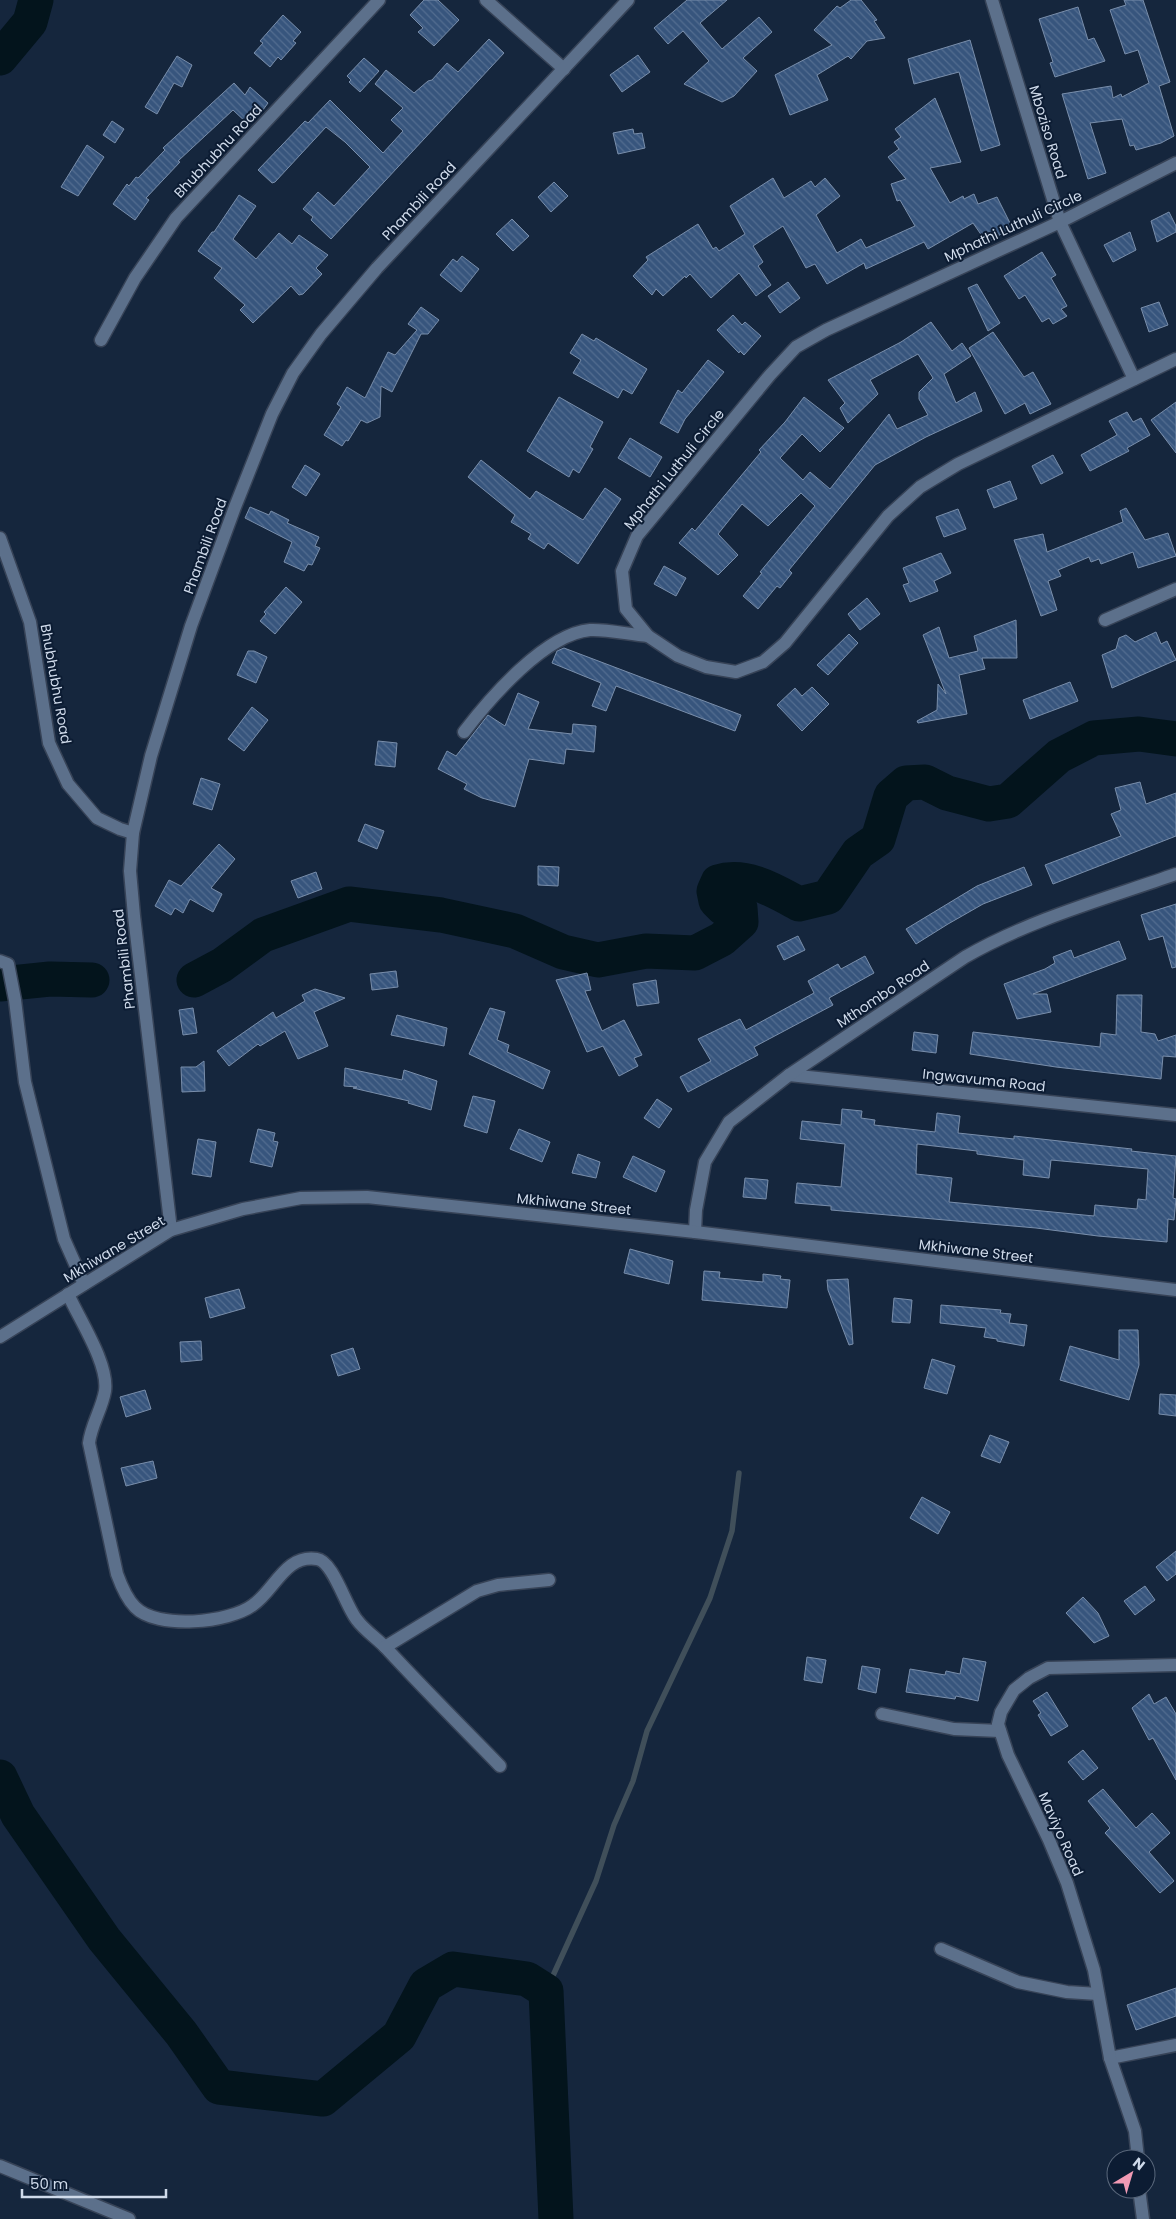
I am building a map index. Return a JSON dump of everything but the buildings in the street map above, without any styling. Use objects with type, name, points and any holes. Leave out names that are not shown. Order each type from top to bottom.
[{"type":"street","name":"Bhubhubhu Road","points":[[101,340],[135,278],[176,218],[379,0]]},
{"type":"street","points":[[486,0],[564,69]]},
{"type":"street","name":"Phambili Road","points":[[171,1230],[134,916],[130,871],[133,833],[151,756],[191,626],[235,507],[272,414],[293,373],[321,334],[377,268],[628,0]]},
{"type":"street","name":"Mboziso Road","points":[[992,0],[1060,222],[1134,378]]},
{"type":"street","name":"Mphathi Luthuli Circle","points":[[1176,164],[1060,222],[826,330],[796,347],[770,375],[637,536],[622,571],[626,609],[648,636],[678,656],[706,667],[736,672],[763,662],[784,643],[888,516],[920,487],[958,464],[1176,358]]},
{"type":"street","name":"Bhubhubhu Road","points":[[0,538],[30,622],[50,743],[68,784],[97,818],[133,833]]},
{"type":"street","points":[[1105,620],[1176,589]]},
{"type":"street","points":[[464,732],[488,700],[516,673],[547,649],[571,636],[590,630],[648,636]]},
{"type":"street","name":"Mthombo Road","points":[[695,1232],[696,1210],[705,1162],[729,1122],[789,1075],[966,957],[995,940],[1035,923],[1176,874]]},
{"type":"street","points":[[0,961],[8,964],[26,1082],[64,1239],[84,1284]]},
{"type":"street","name":"Ingwavuma Road","points":[[789,1075],[1176,1115]]},
{"type":"street","name":"Mkhiwane Street","points":[[0,1336],[171,1230],[243,1209],[301,1198],[367,1196],[695,1232],[1176,1290]]},
{"type":"street","points":[[68,1294],[101,1364],[105,1382],[105,1393],[90,1432],[91,1461],[117,1574],[135,1608],[152,1617],[162,1619],[194,1622],[228,1617],[251,1607],[264,1597],[278,1578],[294,1563],[303,1558],[320,1559],[330,1568],[349,1609],[357,1621],[385,1647],[418,1684],[500,1766]]},
{"type":"street","points":[[385,1647],[477,1591],[498,1585],[549,1580]]},
{"type":"street","name":"Maviyo Road","points":[[1137,2149],[1135,2131],[1110,2058],[1094,1970],[1067,1883],[1049,1840],[1008,1755],[998,1724],[1001,1712],[1014,1690],[1029,1678],[1048,1668],[1176,1665]]},
{"type":"street","points":[[882,1714],[954,1729],[1000,1731]]},
{"type":"street","points":[[941,1949],[1018,1982],[1067,1992],[1098,1994]]},
{"type":"street","points":[[1110,2058],[1176,2045]]},
{"type":"street","points":[[0,2166],[129,2219]]},
{"type":"street","points":[[1140,2199],[1143,2219]]},
{"type":"waterway","points":[[0,58],[30,22],[36,0]]},
{"type":"waterway","points":[[194,980],[222,965],[263,935],[349,904],[441,915],[515,931],[563,952],[598,960],[646,951],[695,953],[722,939],[741,922],[740,908],[723,908],[716,901],[714,891],[718,882],[729,880],[750,882],[770,889],[799,904],[828,897],[858,853],[878,839],[891,796],[906,783],[925,782],[947,793],[989,804],[1008,801],[1059,756],[1094,738],[1139,734],[1176,739]]},
{"type":"waterway","points":[[0,984],[50,979],[92,980]]},
{"type":"waterway","points":[[546,1991],[596,1881],[614,1825],[633,1781],[647,1731],[710,1598],[732,1531],[739,1473]]},
{"type":"waterway","points":[[0,1777],[18,1815],[104,1939],[181,2033],[219,2087],[323,2099],[399,2036],[426,1985],[453,1969],[527,1979],[546,1991],[556,2219]]}]
